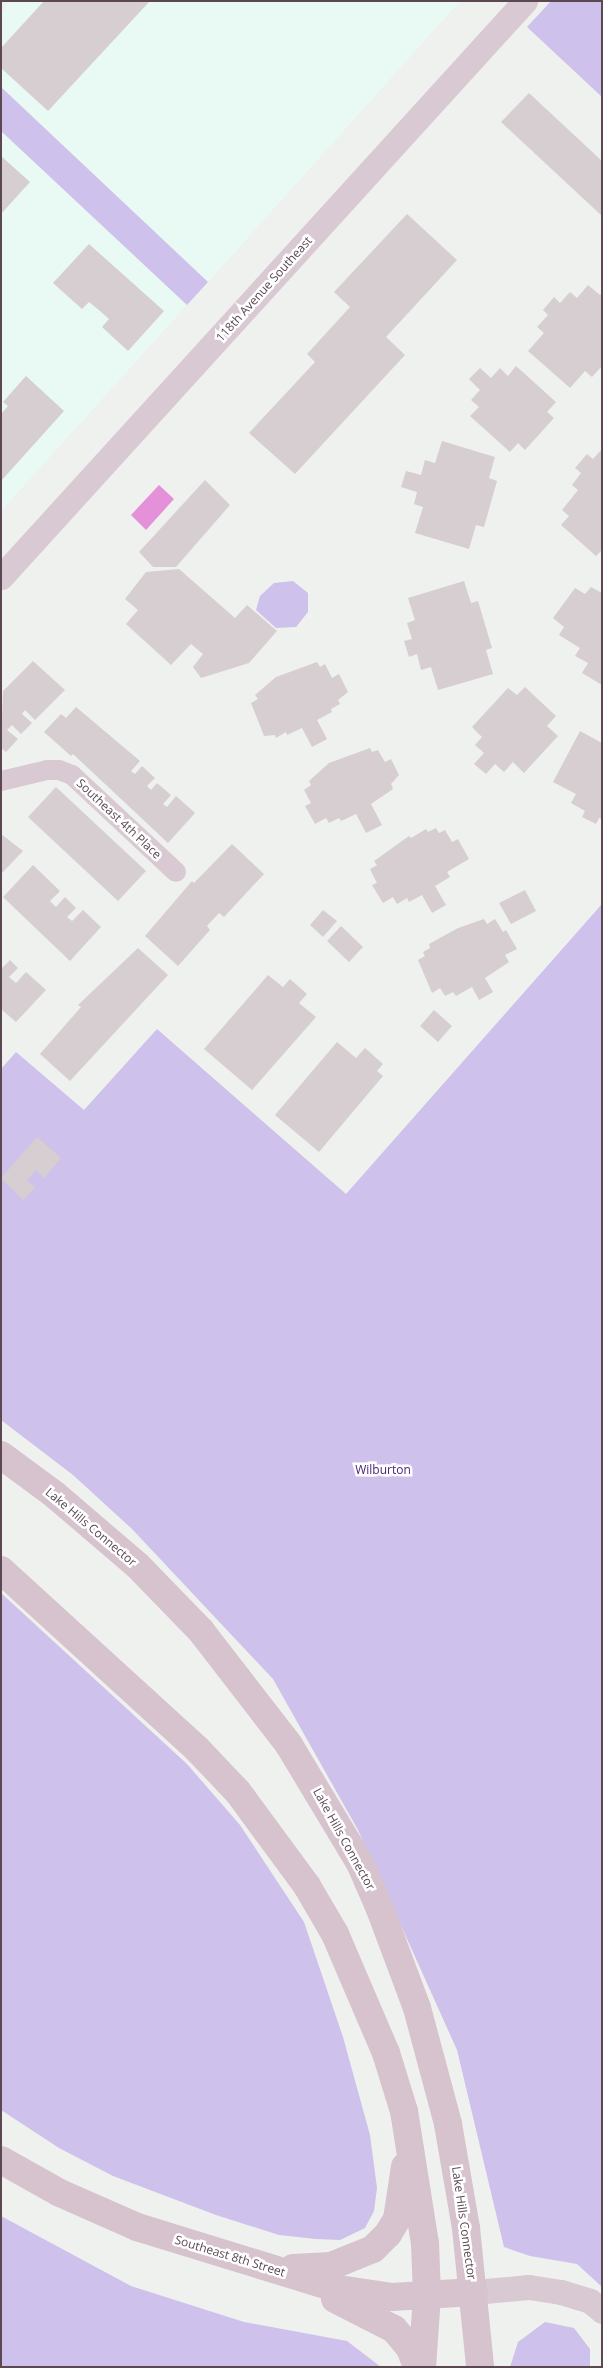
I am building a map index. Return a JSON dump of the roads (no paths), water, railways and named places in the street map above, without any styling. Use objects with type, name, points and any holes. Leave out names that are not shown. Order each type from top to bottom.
[{"type":"main road","name":"Lake Hills Connector","points":[[1,1455],[55,1495],[138,1566],[201,1631],[290,1745],[360,1863],[401,1962],[434,2068],[459,2177],[474,2292],[480,2367]]},
{"type":"main road","points":[[1,1570],[197,1749],[271,1834],[316,1902],[361,1989],[402,2102],[426,2244],[427,2296],[422,2367]]},
{"type":"main road","points":[[273,2269],[331,2266],[373,2249],[388,2234],[397,2219],[409,2143]]},
{"type":"main road","name":"Southeast 8th Street","points":[[1,2160],[60,2194],[137,2227],[358,2293],[427,2296],[474,2292]]},
{"type":"main road","points":[[273,2269],[394,2329],[410,2348],[417,2367]]},
{"type":"street","name":"118th Avenue Southeast","points":[[1,577],[526,1]]},
{"type":"street","name":"Southeast 4th Place","points":[[1,781],[47,770],[59,770],[72,775],[176,872]]},
{"type":"street","points":[[474,2292],[529,2287],[561,2292],[590,2301],[602,2311]]},
{"type":"park label","name":"Wilburton","points":[[383,1470]]}]
